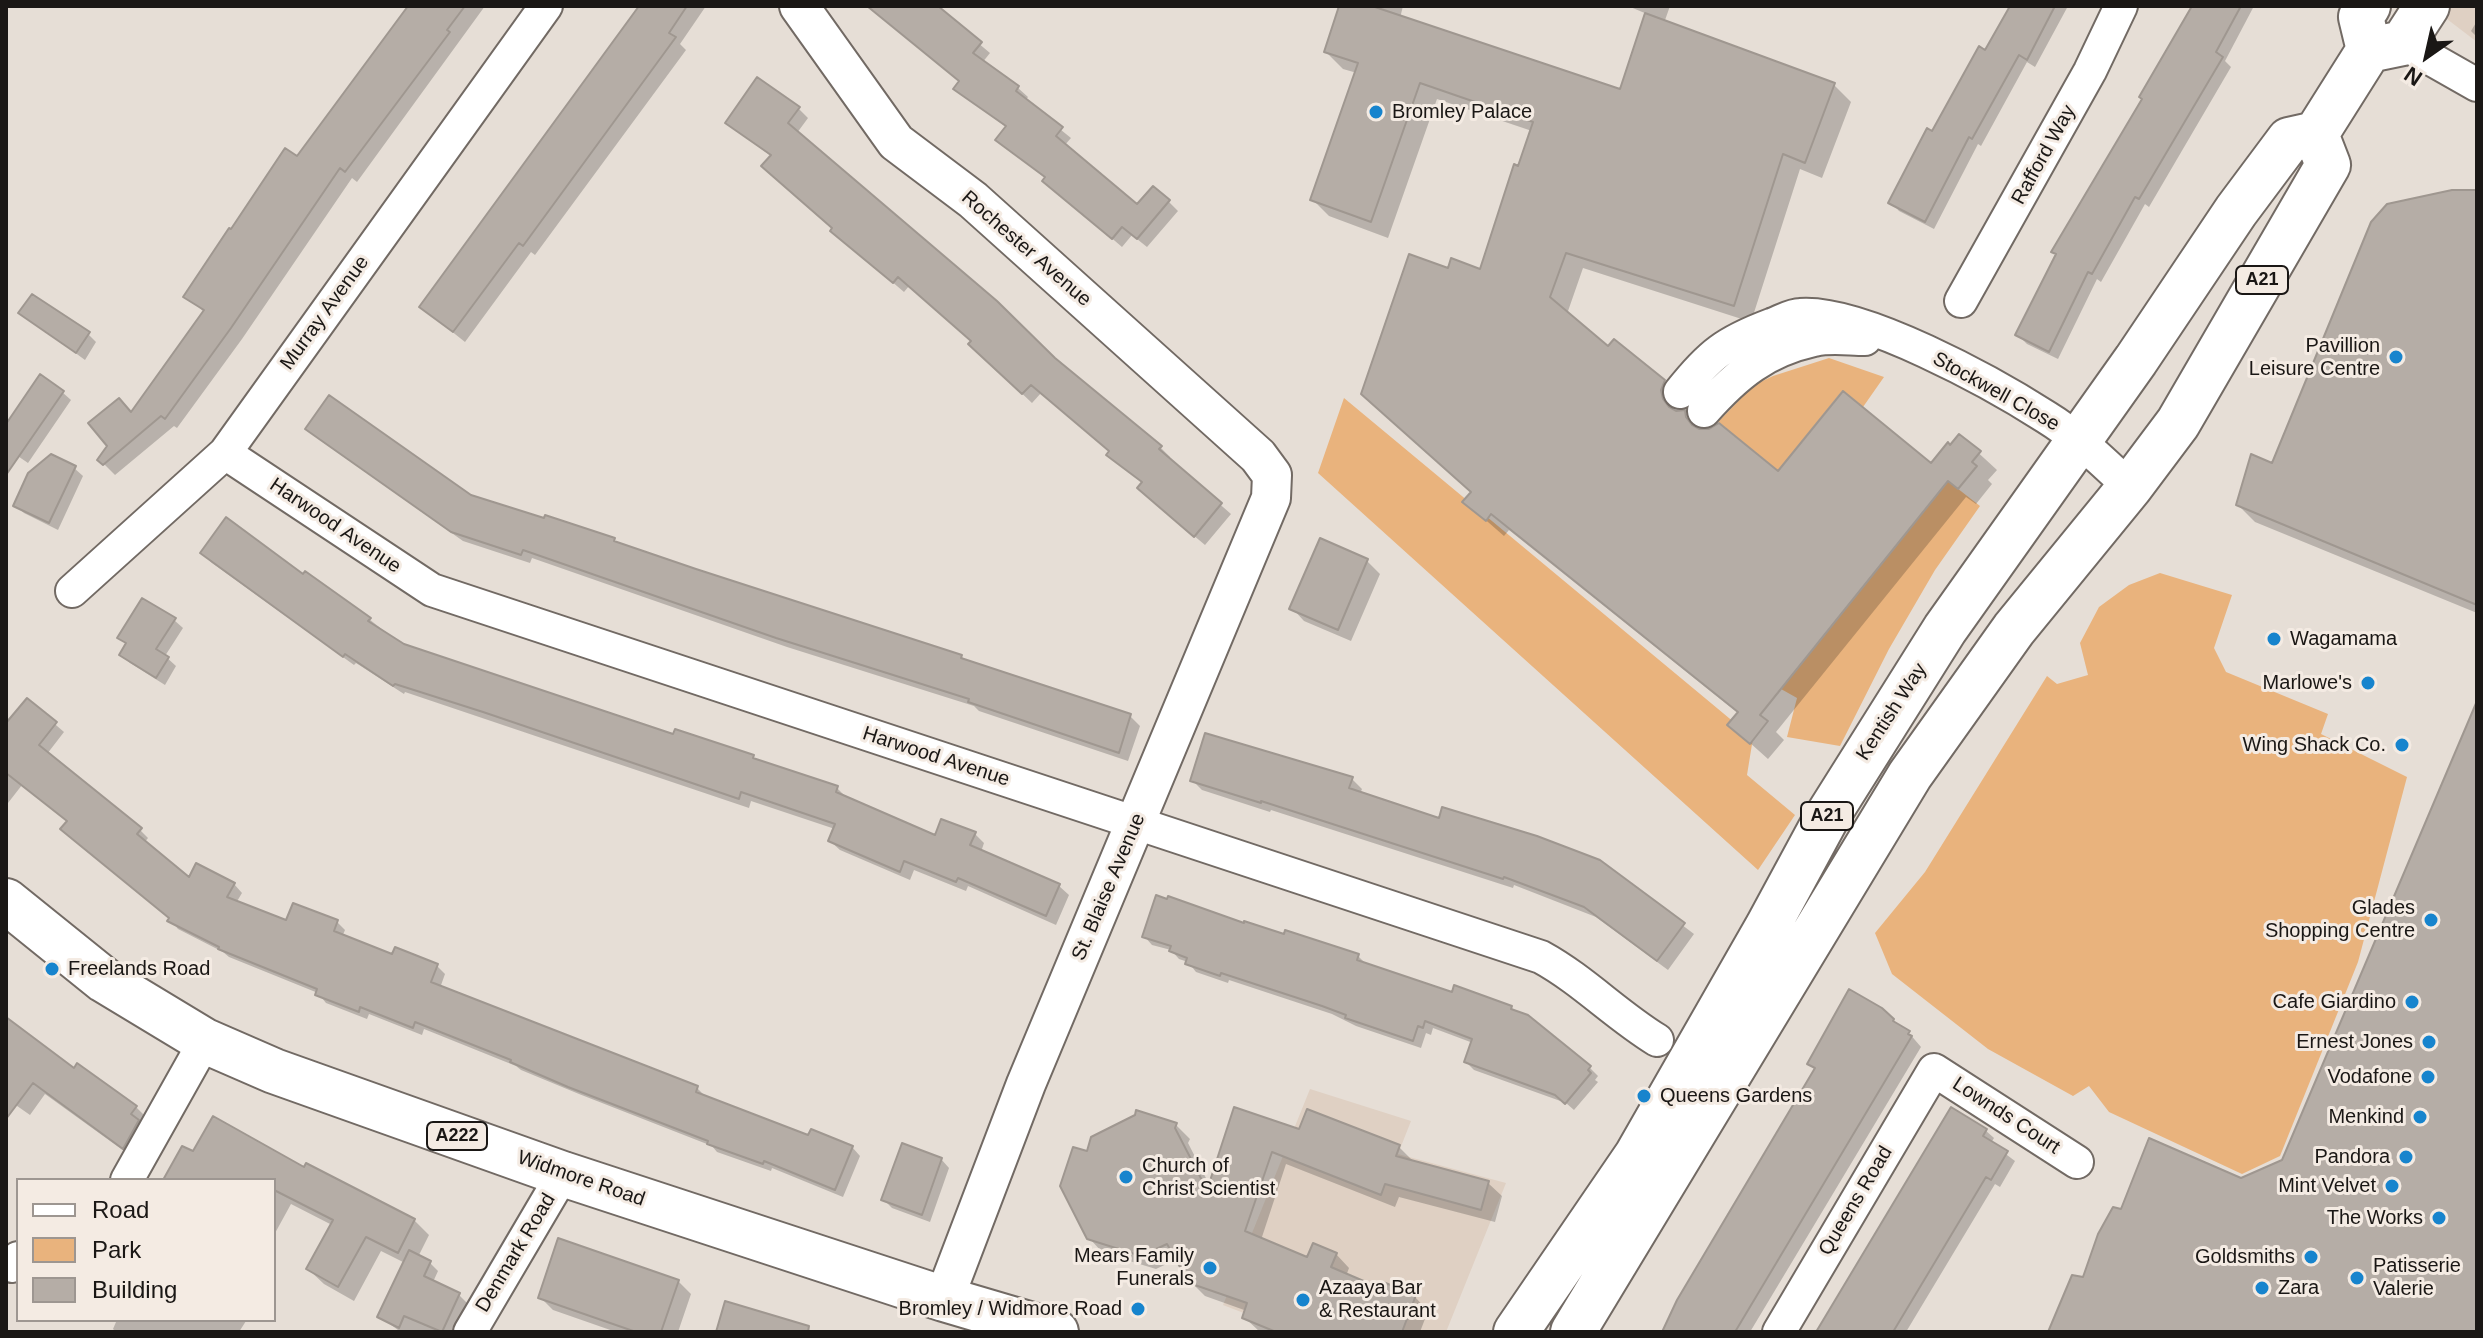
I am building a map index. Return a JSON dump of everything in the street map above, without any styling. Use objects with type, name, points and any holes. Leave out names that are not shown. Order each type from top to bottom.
[{"type":"main road","points":[[2368,6],[2361,17],[2386,46]]},
{"type":"main road","points":[[2316,134],[2386,46],[2427,6]]},
{"type":"main road","name":"Kentish Way","points":[[1516,1332],[1637,1155],[1828,815],[1972,589],[2080,441],[2236,211],[2289,140],[2316,134]]},
{"type":"main road","name":"A21","points":[[1573,1332],[1910,775],[2014,629],[2178,423],[2328,165],[2316,134]]},
{"type":"main road","name":"Widmore Road","points":[[6,901],[104,980],[205,1041],[274,1071],[563,1174],[944,1299],[1056,1332]]},
{"type":"street","name":"Murray Avenue","points":[[72,591],[225,453],[546,6]]},
{"type":"street","name":"Rochester Avenue","points":[[799,6],[896,142],[973,200],[1258,456],[1272,475]]},
{"type":"street","name":"Rafford Way","points":[[1961,301],[2090,71],[2121,6]]},
{"type":"street","points":[[2386,46],[2477,85]]},
{"type":"street","name":"Stockwell Close","points":[[1690,395],[1714,352],[1751,333],[1798,315],[1846,319],[1940,358],[2047,417],[2080,441],[2130,487]]},
{"type":"street","name":"Harwood Avenue","points":[[225,453],[432,590],[1541,957],[1563,969],[1655,1042]]},
{"type":"street","name":"St. Blaise Avenue","points":[[944,1299],[1026,1084],[1271,498],[1272,475]]},
{"type":"street","points":[[128,1178],[205,1041]]},
{"type":"street","name":"Lownds Court","points":[[1934,1070],[2077,1162]]},
{"type":"street","name":"Queens Road","points":[[1779,1332],[1934,1070]]},
{"type":"street","name":"Denmark Road","points":[[470,1332],[563,1174]]},
{"type":"shaded area","points":[[2448,6],[2477,6],[2477,42],[2443,16]]},
{"type":"shaded area","points":[[1310,1089],[1411,1121],[1398,1154],[1506,1183],[1446,1332],[1293,1332],[1223,1305]]},
{"type":"green space","points":[[1829,358],[1884,377],[1863,407],[1842,391],[1778,471],[1718,422],[1754,385]]},
{"type":"green space","points":[[1344,398],[1753,738],[1747,775],[1795,815],[1758,870],[1318,473]]},
{"type":"green space","points":[[1948,481],[1980,506],[1935,570],[1889,649],[1840,746],[1787,737],[1797,698],[1781,689]]},
{"type":"green space","points":[[2160,573],[2232,595],[2214,648],[2226,672],[2328,714],[2321,734],[2407,777],[2358,962],[2280,1156],[2242,1174],[2109,1112],[2089,1086],[2073,1096],[1988,1049],[1892,974],[1875,933],[1925,872],[2047,676],[2057,684],[2088,675],[2080,643],[2099,607],[2129,585]]},
{"type":"building","points":[[408,6],[465,6],[447,30],[450,32],[345,172],[340,168],[165,419],[161,416],[103,465],[97,460],[107,446],[88,423],[119,398],[131,412],[204,310],[183,297],[229,228],[285,148],[297,156]]},
{"type":"building","points":[[639,6],[687,6],[669,33],[676,37],[523,246],[519,243],[453,332],[419,307]]},
{"type":"building","points":[[867,6],[938,6],[982,42],[973,53],[1019,86],[1016,91],[1063,127],[1056,136],[1137,204],[1153,186],[1170,200],[1137,239],[1122,227],[1112,239],[1042,181],[1045,177],[995,140],[1006,126],[953,89],[959,81]]},
{"type":"building","points":[[1339,6],[1372,6],[1620,89],[1645,13],[1835,83],[1805,163],[1783,154],[1734,306],[1566,253],[1550,297],[1608,346],[1614,339],[1665,380],[1661,390],[1663,399],[1676,411],[1685,410],[1692,425],[1709,429],[1719,423],[1778,471],[1843,391],[1931,463],[1959,434],[1981,451],[1972,462],[1977,466],[1958,489],[1948,481],[1760,715],[1768,721],[1750,744],[1727,725],[1738,712],[1491,514],[1486,521],[1462,502],[1471,492],[1361,394],[1409,254],[1448,268],[1451,258],[1480,269],[1514,164],[1518,166],[1533,122],[1420,83],[1371,222],[1310,200],[1358,63],[1324,52]]},
{"type":"building","points":[[2010,6],[2055,6],[2027,60],[2019,55],[1972,139],[1969,137],[1925,222],[1888,203],[1927,128],[1932,131],[1979,46],[1985,50]]},
{"type":"building","points":[[2192,6],[2241,6],[2216,52],[2223,57],[2139,199],[2135,197],[2092,274],[2088,272],[2049,352],[2015,335],[2056,254],[2051,252],[2142,99],[2139,97]]},
{"type":"building","points":[[757,77],[800,107],[788,123],[997,301],[1055,358],[1162,446],[1159,449],[1222,503],[1194,537],[1137,488],[1142,482],[1106,455],[1109,451],[1031,385],[1022,394],[968,344],[971,341],[898,277],[893,283],[830,231],[832,228],[761,166],[771,155],[725,123]]},
{"type":"building","name":"Pavillion Leisure Centre","points":[[2452,190],[2477,190],[2477,605],[2236,505],[2251,454],[2272,463],[2371,222],[2387,204]]},
{"type":"building","points":[[32,294],[90,332],[76,353],[18,313]]},
{"type":"building","points":[[40,374],[64,391],[6,475],[6,424]]},
{"type":"building","points":[[329,395],[471,495],[615,538],[614,541],[696,569],[962,655],[961,658],[1131,714],[1119,753],[968,702],[969,699],[776,638],[523,550],[521,555],[451,532],[305,429]]},
{"type":"building","points":[[51,454],[76,466],[49,523],[13,506],[28,473]]},
{"type":"building","points":[[226,517],[404,644],[673,734],[675,729],[754,755],[753,758],[838,786],[836,792],[935,835],[941,819],[976,832],[970,845],[1060,884],[1046,916],[958,878],[956,882],[904,861],[900,872],[828,841],[835,824],[741,792],[739,799],[483,712],[395,684],[393,686],[345,654],[343,657],[200,553]]},
{"type":"building","points":[[1320,538],[1368,559],[1338,630],[1289,609]]},
{"type":"building","points":[[142,598],[176,618],[156,649],[169,657],[156,678],[119,655],[126,643],[117,638]]},
{"type":"building","points":[[27,698],[57,722],[39,745],[142,828],[137,834],[189,877],[196,863],[235,883],[227,897],[286,920],[293,903],[338,920],[334,931],[392,954],[395,947],[438,964],[431,982],[698,1086],[696,1092],[808,1135],[811,1129],[853,1146],[835,1190],[764,1161],[763,1164],[707,1144],[708,1141],[568,1087],[511,1060],[415,1022],[413,1028],[360,1007],[359,1012],[315,995],[317,989],[218,949],[167,921],[169,918],[60,829],[67,821],[6,773],[6,723]]},
{"type":"building","name":"Glades Shopping Centre","points":[[2477,701],[2477,1332],[2048,1332],[2072,1275],[2083,1277],[2098,1234],[2113,1207],[2121,1209],[2149,1138],[2241,1178],[2282,1160]]},
{"type":"building","points":[[1205,733],[1353,777],[1349,788],[1439,818],[1442,807],[1537,836],[1600,860],[1685,923],[1657,961],[1584,907],[1504,877],[1190,781]]},
{"type":"building","points":[[1156,895],[1167,899],[1168,896],[1284,934],[1285,930],[1359,954],[1357,960],[1452,992],[1454,985],[1512,1006],[1511,1009],[1528,1015],[1591,1066],[1588,1070],[1591,1073],[1565,1104],[1555,1095],[1464,1062],[1472,1039],[1425,1021],[1423,1028],[1418,1026],[1413,1041],[1345,1018],[1346,1015],[1322,1006],[1185,964],[1187,958],[1169,951],[1171,946],[1142,937]]},
{"type":"building","points":[[1849,989],[1882,1008],[1912,1036],[1735,1332],[1662,1332],[1677,1300],[1815,1068],[1807,1064]]},
{"type":"building","points":[[6,1017],[74,1068],[77,1063],[137,1106],[131,1114],[139,1120],[123,1149],[33,1083],[6,1119]]},
{"type":"building","points":[[1234,1107],[1299,1129],[1307,1109],[1400,1145],[1396,1156],[1489,1181],[1481,1210],[1385,1184],[1381,1195],[1272,1152],[1245,1231],[1307,1257],[1313,1243],[1337,1253],[1331,1267],[1380,1288],[1383,1282],[1416,1295],[1402,1332],[1276,1332],[1242,1318],[1247,1303],[1189,1283],[1167,1244],[1141,1256],[1087,1239],[1060,1186],[1073,1147],[1087,1151],[1091,1137],[1135,1115],[1136,1110],[1177,1123],[1175,1128],[1207,1190]]},
{"type":"building","points":[[1951,1107],[1987,1129],[1983,1136],[2008,1151],[1991,1180],[1986,1177],[1893,1332],[1816,1332]]},
{"type":"building","points":[[213,1116],[304,1167],[306,1163],[415,1219],[398,1253],[366,1237],[338,1287],[306,1269],[333,1220],[276,1191],[276,1178],[164,1178],[182,1146],[193,1151]]},
{"type":"building","points":[[902,1143],[942,1158],[922,1215],[881,1200]]},
{"type":"building","points":[[558,1238],[679,1280],[661,1332],[636,1332],[538,1298]]},
{"type":"building","points":[[409,1250],[431,1261],[424,1276],[460,1293],[442,1332],[404,1316],[399,1328],[377,1317]]},
{"type":"building","points":[[725,1301],[809,1326],[808,1332],[716,1332]]},
{"type":"place","name":"Bromley Palace","points":[[1376,112]]},
{"type":"place","name":"Pavillion Leisure Centre","points":[[2396,357]]},
{"type":"place","name":"Wagamama","points":[[2274,639]]},
{"type":"place","name":"Marlowe's","points":[[2368,683]]},
{"type":"place","name":"Wing Shack Co.","points":[[2402,745]]},
{"type":"place","name":"Glades Shopping Centre","points":[[2431,920]]},
{"type":"place","name":"Freelands Road","points":[[52,969]]},
{"type":"place","name":"Cafe Giardino","points":[[2412,1002]]},
{"type":"place","name":"Ernest Jones","points":[[2429,1042]]},
{"type":"place","name":"Vodafone","points":[[2428,1077]]},
{"type":"place","name":"Queens Gardens","points":[[1644,1096]]},
{"type":"place","name":"Menkind","points":[[2420,1117]]},
{"type":"place","name":"Pandora","points":[[2406,1157]]},
{"type":"place","name":"Church of Christ Scientist","points":[[1126,1177]]},
{"type":"place","name":"Mint Velvet","points":[[2392,1186]]},
{"type":"place","name":"The Works","points":[[2439,1218]]},
{"type":"place","name":"Goldsmiths","points":[[2311,1257]]},
{"type":"place","name":"Mears Family Funerals","points":[[1210,1268]]},
{"type":"place","name":"Patisserie Valerie","points":[[2357,1278]]},
{"type":"place","name":"Zara","points":[[2262,1288]]},
{"type":"place","name":"Azaaya Bar & Restaurant","points":[[1303,1300]]},
{"type":"place","name":"Bromley / Widmore Road","points":[[1138,1309]]}]
